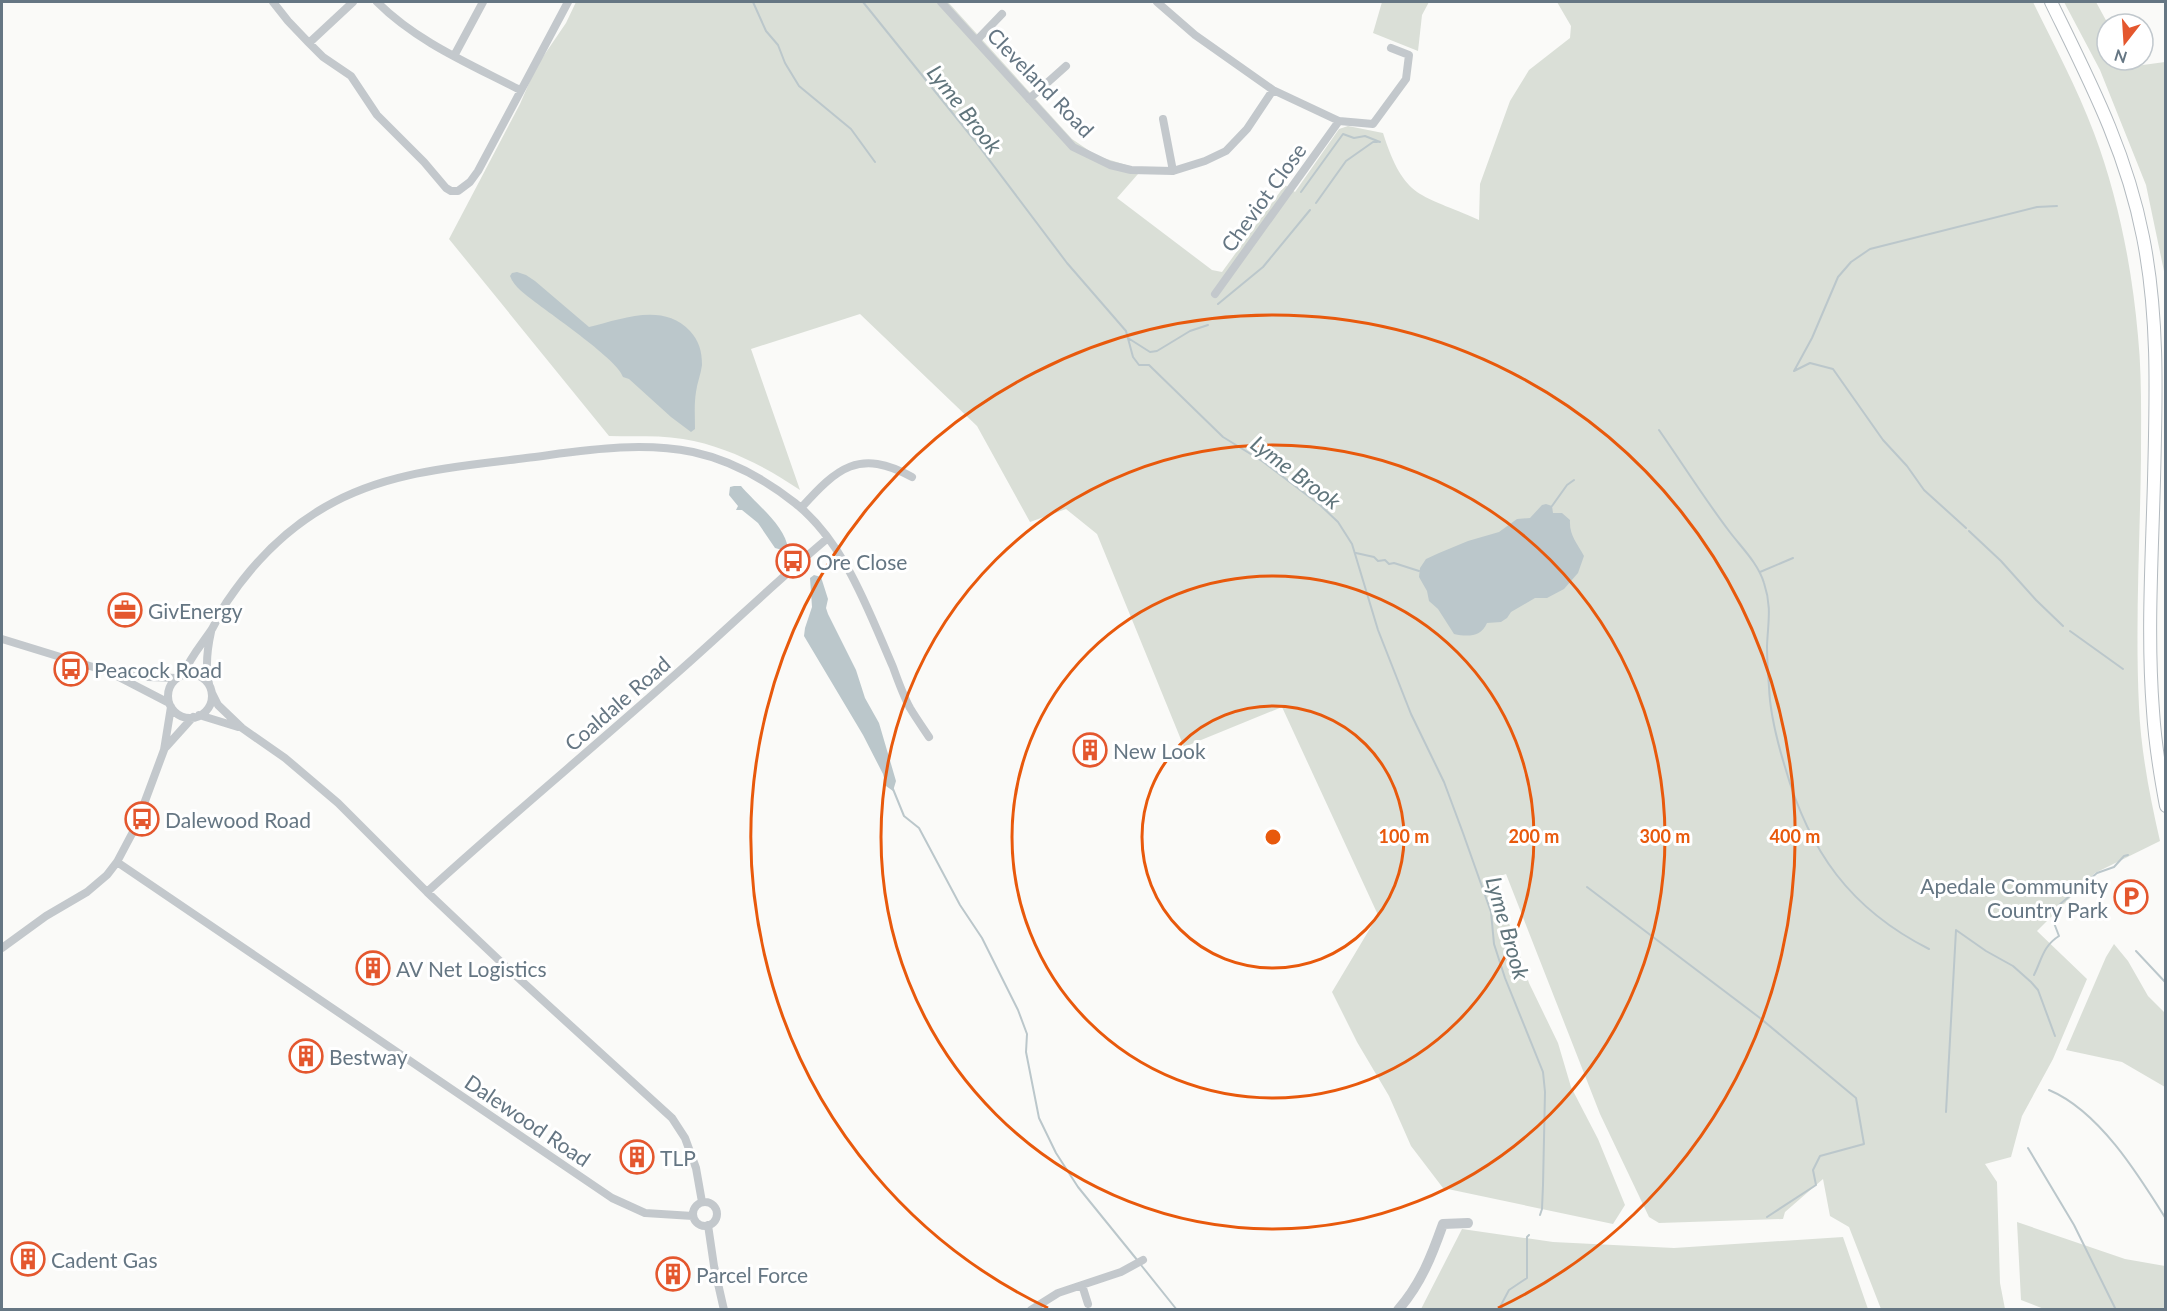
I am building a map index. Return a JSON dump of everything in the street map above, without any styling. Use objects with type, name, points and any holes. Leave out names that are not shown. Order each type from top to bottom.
[{"type":"main road","points":[[2051,2],[2112,129],[2130,178],[2144,238],[2152,300],[2157,378],[2151,627],[2152,709],[2166,806]]},
{"type":"street","points":[[273,2],[323,57],[351,76],[377,115],[451,191],[458,191],[474,177],[568,2]]},
{"type":"street","points":[[309,43],[353,2]]},
{"type":"street","points":[[377,2],[413,33],[520,90]]},
{"type":"street","points":[[454,56],[483,2]]},
{"type":"street","name":"Cleveland Road","points":[[941,2],[1074,147],[1110,165],[1131,170],[1173,171],[1205,161],[1226,151],[1247,129],[1274,90]]},
{"type":"street","points":[[1157,2],[1195,35],[1274,90],[1339,121],[1373,124],[1406,79],[1409,55],[1391,48]]},
{"type":"street","points":[[977,40],[1002,14]]},
{"type":"street","points":[[1029,99],[1066,66]]},
{"type":"street","points":[[1163,119],[1173,171]]},
{"type":"street","name":"Cheviot Close","points":[[1215,294],[1339,121]]},
{"type":"street","points":[[2,948],[46,916],[87,892],[117,862],[135,828],[164,750],[170,705],[169,687],[180,676],[245,576],[290,530],[324,508],[348,495],[379,483],[415,473],[633,446],[663,447],[696,452],[727,462],[758,477],[801,508],[828,538],[850,574],[910,707],[929,737]]},
{"type":"street","points":[[801,508],[830,477],[850,466],[874,462],[895,468],[912,477]]},
{"type":"street","name":"Coaldale Road","points":[[428,892],[487,837],[716,640],[789,570],[828,538]]},
{"type":"street","points":[[164,750],[196,716],[209,706],[211,690],[207,674],[207,650],[212,628]]},
{"type":"street","points":[[2,639],[106,671],[148,677],[193,674],[200,676],[219,705],[242,728],[285,758],[338,803],[428,892],[672,1118],[685,1138],[696,1168],[702,1202]]},
{"type":"street","points":[[2,645],[15,643]]},
{"type":"street","points":[[106,671],[170,705],[182,716],[196,716],[242,728]]},
{"type":"street","name":"Dalewood Road","points":[[117,862],[612,1198],[645,1213],[693,1216],[700,1225],[708,1225]]},
{"type":"street","points":[[693,1216],[696,1206],[702,1202],[710,1203],[716,1209],[717,1216],[708,1225],[724,1310]]},
{"type":"street","points":[[1398,1310],[1412,1294],[1430,1262],[1443,1224],[1468,1223]]},
{"type":"street","points":[[1031,1310],[1053,1296],[1121,1272],[1143,1260]]},
{"type":"street","points":[[1082,1284],[1088,1304]]},
{"type":"shaded area","points":[[576,2],[948,2],[1072,139],[1097,156],[1133,167],[1138,174],[1117,198],[1212,270],[1222,272],[1285,185],[1295,192],[1339,129],[1348,126],[1383,133],[1391,155],[1407,183],[1428,199],[1479,220],[1480,184],[1510,101],[1529,70],[1570,38],[1571,26],[1557,2],[2033,2],[2080,100],[2103,157],[2123,233],[2132,284],[2141,397],[2139,707],[2146,774],[2160,841],[2095,873],[2037,931],[2087,979],[2053,1059],[2022,1116],[2011,1157],[1985,1164],[1997,1182],[2000,1283],[2005,1309],[1881,1309],[1849,1227],[1830,1216],[1823,1179],[1785,1212],[1783,1219],[1659,1223],[1649,1217],[1600,1114],[1506,874],[1494,878],[1529,983],[1558,1043],[1571,1087],[1598,1139],[1625,1205],[1613,1224],[1443,1188],[1411,1146],[1389,1096],[1357,1042],[1332,992],[1378,915],[1282,707],[1184,747],[1097,534],[1066,509],[1030,522],[977,426],[860,314],[751,349],[800,490],[758,465],[699,442],[674,438],[609,436],[449,239],[520,104],[536,67],[566,23]]},
{"type":"shaded area","points":[[1382,2],[1429,2],[1422,15],[1418,51],[1373,33]]},
{"type":"shaded area","points":[[2064,2],[2096,2],[2101,12],[2095,12],[2095,61]]},
{"type":"shaded area","points":[[2165,62],[2165,276],[2146,185],[2101,72],[2155,72],[2155,63]]},
{"type":"shaded area","points":[[517,272],[535,281],[589,327],[628,317],[655,315],[679,322],[690,331],[698,342],[702,360],[695,397],[695,429],[691,432],[671,417],[629,379],[623,377],[610,360],[514,284],[510,276]]},
{"type":"shaded area","points":[[741,486],[776,523],[786,540],[788,549],[786,551],[775,548],[758,523],[742,510],[736,510],[738,506],[729,495],[730,487]]},
{"type":"shaded area","points":[[1542,505],[1552,506],[1553,513],[1562,513],[1570,520],[1572,535],[1584,556],[1578,573],[1564,589],[1547,598],[1535,598],[1511,612],[1501,622],[1487,623],[1481,631],[1474,635],[1454,634],[1438,609],[1429,601],[1427,591],[1419,577],[1420,568],[1426,559],[1468,541],[1499,532],[1517,519],[1530,518]]},
{"type":"shaded area","points":[[814,575],[821,577],[828,599],[826,608],[828,614],[856,670],[865,698],[879,723],[896,781],[893,791],[886,786],[883,774],[863,735],[804,636],[812,607],[810,578]]},
{"type":"shaded area","points":[[2114,944],[2128,961],[2148,996],[2165,1013],[2165,1087],[2122,1062],[2066,1050],[2106,957]]},
{"type":"shaded area","points":[[2017,1222],[2125,1259],[2165,1266],[2165,1309],[2044,1309],[2021,1300]]},
{"type":"shaded area","points":[[1462,1229],[1553,1242],[1674,1248],[1843,1237],[1868,1309],[1421,1309]]},
{"type":"waterway","points":[[753,2],[766,31],[778,45],[785,63],[799,86],[851,129],[875,162]]},
{"type":"waterway","name":"Lyme Brook","points":[[863,2],[975,141],[1067,263],[1126,331],[1133,357],[1139,365],[1149,365],[1223,437],[1262,461],[1320,505],[1338,522],[1352,544],[1378,630],[1411,714],[1444,782],[1463,833],[1491,912],[1494,944],[1505,978],[1543,1072],[1545,1092],[1540,1215]]},
{"type":"waterway","points":[[1301,192],[1343,134],[1354,138],[1365,136],[1380,142]]},
{"type":"waterway","points":[[1316,203],[1346,161],[1373,142],[1377,142]]},
{"type":"waterway","points":[[1966,528],[1924,490],[1907,466],[1883,440],[1833,369],[1810,363],[1794,371],[1812,338],[1838,277],[1851,262],[1870,249],[2037,207],[2057,206]]},
{"type":"waterway","points":[[1218,304],[1263,267],[1310,210]]},
{"type":"waterway","points":[[1128,338],[1150,352],[1157,351],[1190,331],[1208,325]]},
{"type":"waterway","points":[[1659,430],[1720,519],[1753,562],[1764,583],[1769,607],[1767,656],[1772,717],[1795,797],[1820,851],[1855,896],[1901,933],[1929,949]]},
{"type":"waterway","points":[[1552,506],[1567,485],[1574,480]]},
{"type":"waterway","points":[[1969,531],[2063,626]]},
{"type":"waterway","points":[[1356,553],[1419,571]]},
{"type":"waterway","points":[[1760,572],[1793,558]]},
{"type":"waterway","points":[[2070,631],[2123,669]]},
{"type":"waterway","points":[[893,789],[904,816],[919,828],[960,905],[982,938],[1018,1010],[1027,1034],[1026,1052],[1039,1118],[1056,1153],[1078,1187],[1138,1261]]},
{"type":"waterway","points":[[2034,975],[2046,949],[2059,936],[2054,923],[2059,905],[2097,873],[2114,867],[2124,856],[2128,855]]},
{"type":"waterway","points":[[1587,887],[1760,1018],[1856,1098],[1864,1144],[1820,1156],[1813,1170],[1816,1185],[1767,1217]]},
{"type":"waterway","points":[[1946,1112],[1956,930],[2013,966],[2031,982],[2038,990],[2055,1036]]},
{"type":"waterway","points":[[2136,951],[2166,983]]},
{"type":"waterway","points":[[2049,1090],[2067,1100],[2101,1128],[2130,1164],[2166,1219]]},
{"type":"waterway","points":[[2028,1148],[2074,1225],[2116,1310]]},
{"type":"waterway","name":"Lyme Brook","points":[[1503,1310],[1501,1305],[1509,1290],[1527,1278],[1527,1237],[1529,1235]]},
{"type":"waterway","points":[[1141,1265],[1177,1310]]},
{"type":"place","name":"Ore Close","points":[[793,561]]},
{"type":"place","name":"GivEnergy","points":[[125,610]]},
{"type":"place","name":"Peacock Road","points":[[71,669]]},
{"type":"place","name":"New Look","points":[[1090,750]]},
{"type":"place","name":"Dalewood Road","points":[[142,819]]},
{"type":"place","name":"Apedale Community Country Park","points":[[2131,897]]},
{"type":"place","name":"AV Net Logistics","points":[[373,968]]},
{"type":"place","name":"Bestway","points":[[306,1056]]},
{"type":"place","name":"TLP","points":[[637,1157]]},
{"type":"place","name":"Cadent Gas","points":[[28,1259]]},
{"type":"place","name":"Parcel Force","points":[[673,1274]]}]
